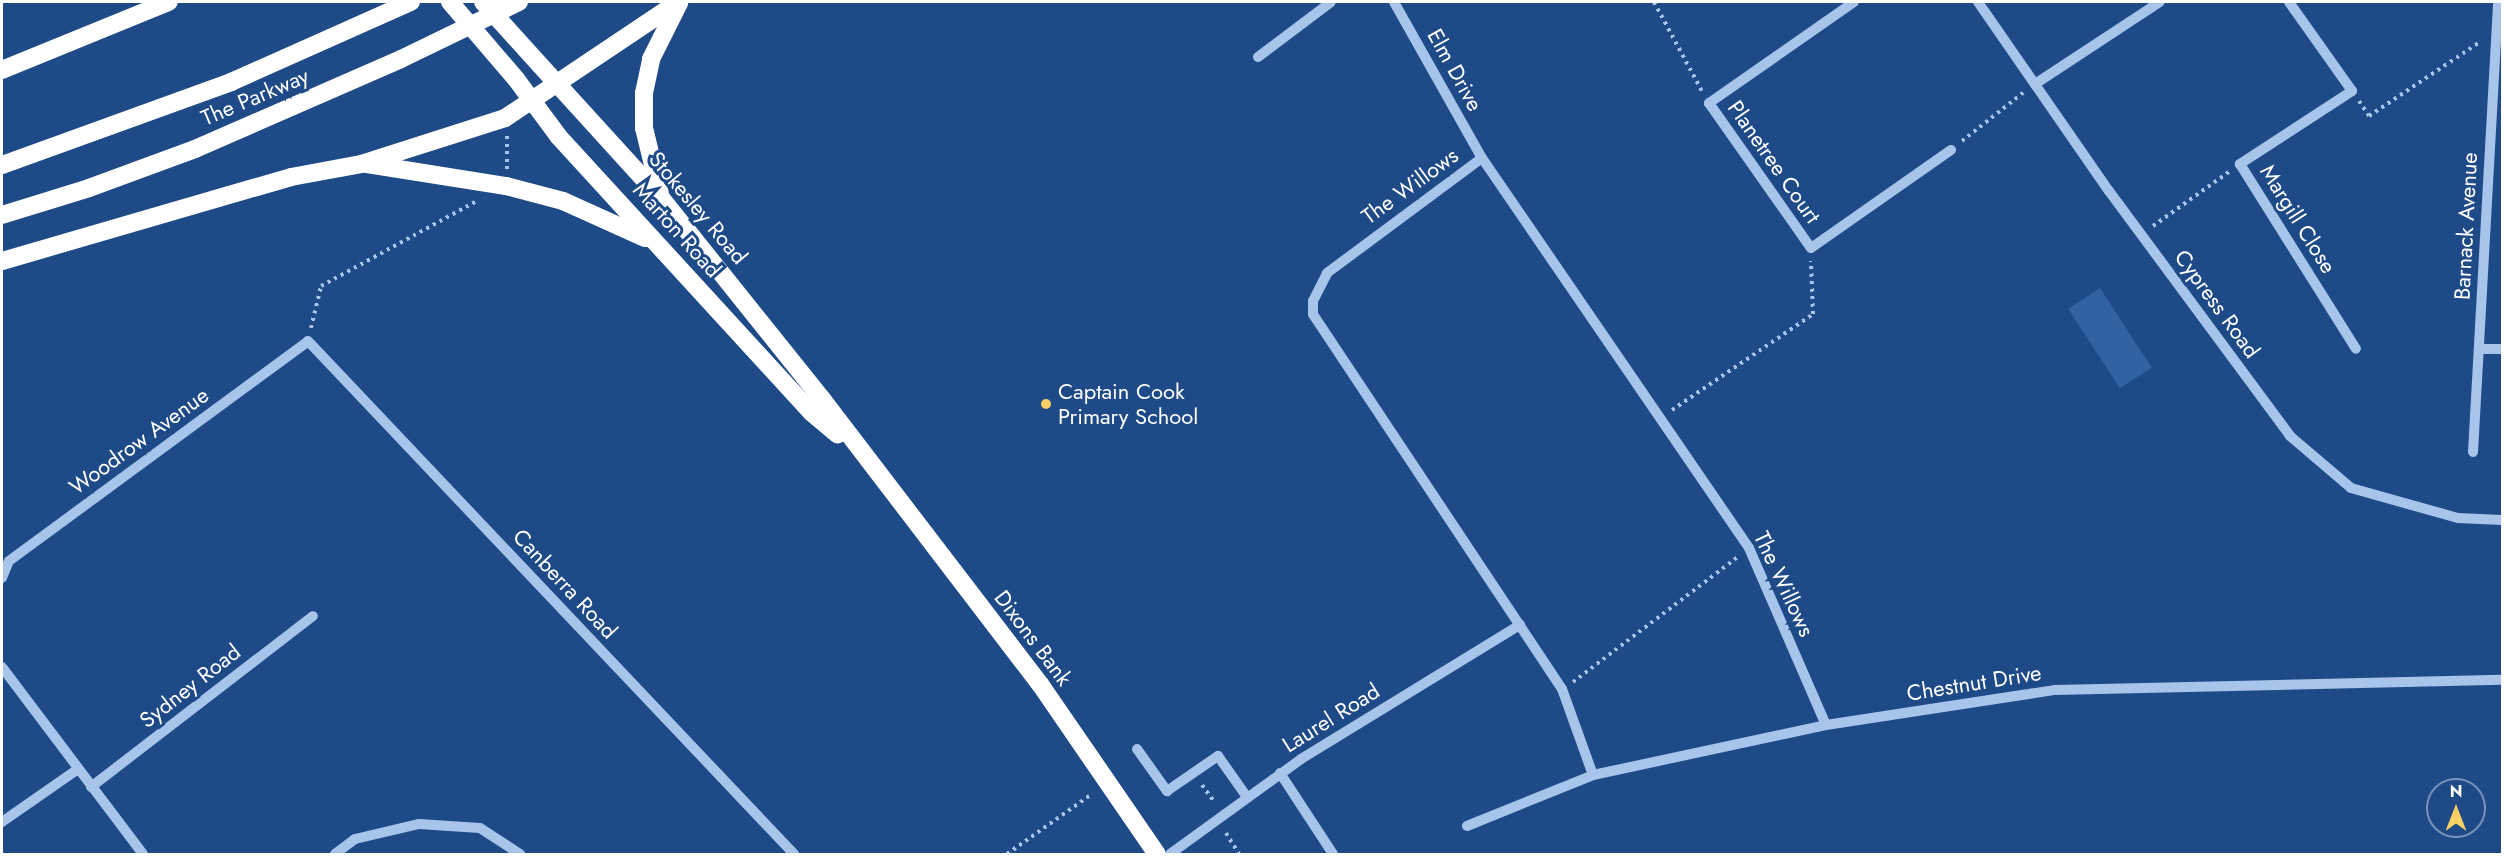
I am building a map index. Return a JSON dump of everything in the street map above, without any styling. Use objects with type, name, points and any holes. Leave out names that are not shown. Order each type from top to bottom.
[{"type":"highway","points":[[2,70],[169,2]]},
{"type":"highway","name":"The Parkway","points":[[2,165],[231,82],[411,2]]},
{"type":"highway","name":"Marton Road","points":[[450,2],[516,79],[559,136],[812,412],[862,457]]},
{"type":"highway","name":"Stokesley Road","points":[[483,2],[661,198],[717,266],[862,457]]},
{"type":"highway","name":"The Parkway","points":[[2,215],[89,188],[195,149],[401,59],[519,2]]},
{"type":"highway","points":[[2,261],[291,177],[361,164],[506,117],[679,2]]},
{"type":"highway","points":[[661,198],[644,128],[644,93],[651,59],[679,2]]},
{"type":"highway","points":[[361,164],[506,186],[563,201],[658,244]]},
{"type":"highway","points":[[695,285],[717,266]]},
{"type":"highway","name":"Dixons Bank","points":[[862,457],[1040,684],[1157,855]]},
{"type":"street","points":[[1258,57],[1331,2]]},
{"type":"street","name":"Elm Drive","points":[[1394,2],[1482,158]]},
{"type":"street","name":"Planetree Court","points":[[1854,2],[1709,103],[1811,248],[1951,150]]},
{"type":"street","name":"Cypress Road","points":[[1978,2],[2141,234],[2290,436],[2351,488],[2458,518],[2502,520]]},
{"type":"street","points":[[2034,84],[2160,2]]},
{"type":"street","points":[[2289,2],[2352,91]]},
{"type":"street","name":"Barnack Avenue","points":[[2473,452],[2498,2]]},
{"type":"street","name":"Margill Close","points":[[2352,91],[2240,164],[2356,349]]},
{"type":"street","points":[[2490,151],[2502,152]]},
{"type":"street","name":"The Willows","points":[[1593,775],[1562,689],[1313,314],[1313,301],[1327,273],[1482,158],[1749,548],[1826,725]]},
{"type":"street","name":"Woodrow Avenue","points":[[2,578],[9,561],[308,341]]},
{"type":"street","name":"Canberra Road","points":[[308,341],[794,855]]},
{"type":"street","points":[[2479,349],[2502,349]]},
{"type":"street","name":"Sydney Road","points":[[91,787],[313,616]]},
{"type":"street","name":"Laurel Road","points":[[1170,855],[1280,773],[1520,625]]},
{"type":"street","points":[[2,667],[142,855]]},
{"type":"street","name":"Chestnut Drive","points":[[1467,826],[1593,775],[1826,725],[2055,690],[2502,680]]},
{"type":"street","points":[[1137,748],[1167,791],[1218,756],[1247,797]]},
{"type":"street","points":[[2,822],[78,769]]},
{"type":"street","points":[[1280,773],[1333,855]]},
{"type":"street","points":[[335,855],[355,839],[419,824],[480,828],[520,855]]},
{"type":"path","points":[[1654,2],[1709,103]]},
{"type":"path","points":[[2352,91],[2370,116],[2497,30]]},
{"type":"path","points":[[1951,150],[2034,84]]},
{"type":"path","points":[[308,341],[321,286],[506,186],[506,117]]},
{"type":"path","points":[[2141,234],[2240,164]]},
{"type":"path","points":[[1659,419],[1813,314],[1811,248]]},
{"type":"path","points":[[1562,689],[1597,667],[1749,548]]},
{"type":"path","points":[[1007,855],[1108,782]]},
{"type":"shaded area","points":[[2100,288],[2152,368],[2120,388],[2068,309]]},
{"type":"place","name":"Captain Cook Primary School","points":[[1046,404]]}]
